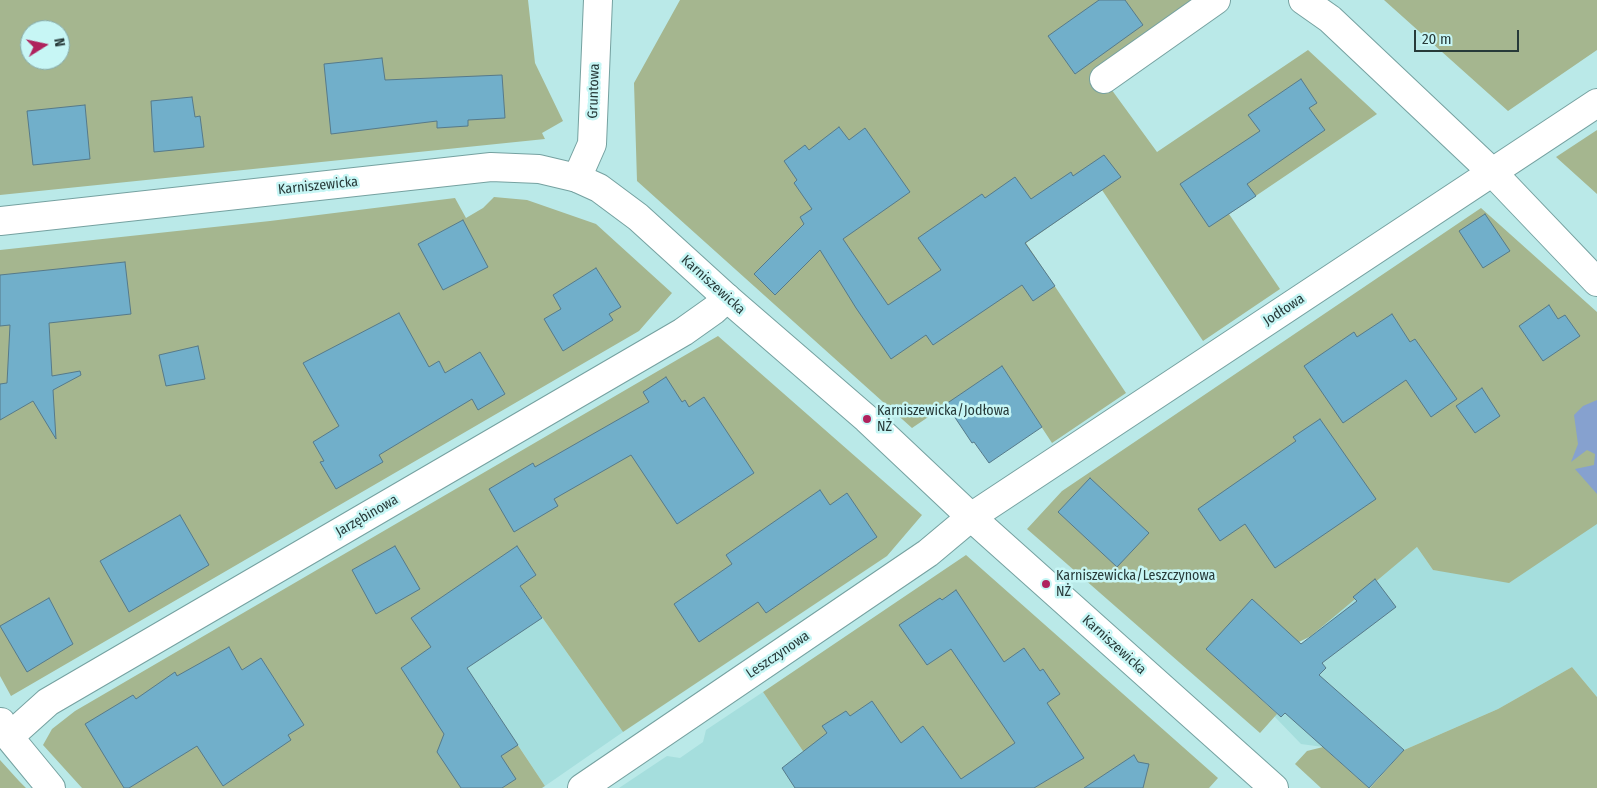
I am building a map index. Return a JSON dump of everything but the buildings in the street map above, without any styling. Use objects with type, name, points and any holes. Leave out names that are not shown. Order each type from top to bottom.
[{"type":"street","name":"Gruntowa","points":[[577,178],[592,144],[598,0]]},
{"type":"street","points":[[1104,79],[1216,0]]},
{"type":"street","points":[[1303,0],[1330,19],[1492,172],[1597,282]]},
{"type":"street","name":"Jodłowa","points":[[971,516],[1597,103]]},
{"type":"street","name":"Karniszewicka","points":[[0,221],[491,167],[514,166],[539,169],[577,178],[599,188],[638,217],[726,298],[867,420],[1265,785]]},
{"type":"street","name":"Jarzębinowa","points":[[5,729],[48,702],[683,332],[714,310],[726,298]]},
{"type":"street","name":"Leszczynowa","points":[[582,788],[928,553],[971,516]]},
{"type":"street","points":[[5,729],[51,788]]},
{"type":"shaded area","points":[[1597,400],[1597,494],[1575,469],[1594,465],[1595,454],[1587,450],[1571,462],[1578,444],[1574,415],[1583,406]]},
{"type":"shaded area","points":[[1597,523],[1597,697],[1572,667],[1498,709],[1404,750],[1357,709],[1323,747],[1301,744],[1274,716],[1311,636],[1375,579],[1417,547],[1433,570],[1466,574]]},
{"type":"shaded area","points":[[520,586],[623,732],[545,786],[446,636]]},
{"type":"shaded area","points":[[763,692],[828,788],[619,788],[667,756],[680,758],[703,742],[706,730]]},
{"type":"green space","points":[[0,0],[528,0],[535,63],[563,121],[542,133],[545,139],[0,195]]},
{"type":"green space","points":[[680,0],[1195,0],[1098,71],[1157,152],[1308,50],[1377,114],[1229,214],[1280,289],[1203,341],[1102,190],[1026,243],[1126,393],[1052,443],[1002,367],[912,428],[637,181],[634,83]]},
{"type":"green space","points":[[1384,0],[1597,0],[1597,50],[1508,111]]},
{"type":"green space","points":[[1597,130],[1597,194],[1556,157]]},
{"type":"green space","points":[[494,197],[527,200],[596,224],[672,293],[639,331],[11,696],[0,676],[0,250],[270,221],[455,198],[466,218],[483,208]]},
{"type":"green space","points":[[1481,208],[1597,312],[1597,524],[1509,583],[1433,570],[1417,547],[1311,636],[1299,642],[1207,649],[1277,714],[1260,733],[1027,529],[1062,491]]},
{"type":"green space","points":[[718,336],[922,515],[887,556],[623,732],[520,586],[446,637],[545,786],[542,788],[82,788],[43,745],[52,729],[75,711]]},
{"type":"green space","points":[[966,555],[1218,778],[1209,788],[828,788],[763,692]]},
{"type":"green space","points":[[1572,667],[1597,697],[1597,788],[1370,788],[1404,750],[1498,709]]},
{"type":"green space","points":[[1323,747],[1369,788],[1321,788],[1295,764],[1307,751]]},
{"type":"green space","points":[[0,760],[19,781],[26,788],[0,788]]},
{"type":"place","name":"Karniszewicka/Jodłowa NŻ","points":[[867,419]]},
{"type":"place","name":"Karniszewicka/Leszczynowa NŻ","points":[[1046,584]]}]
